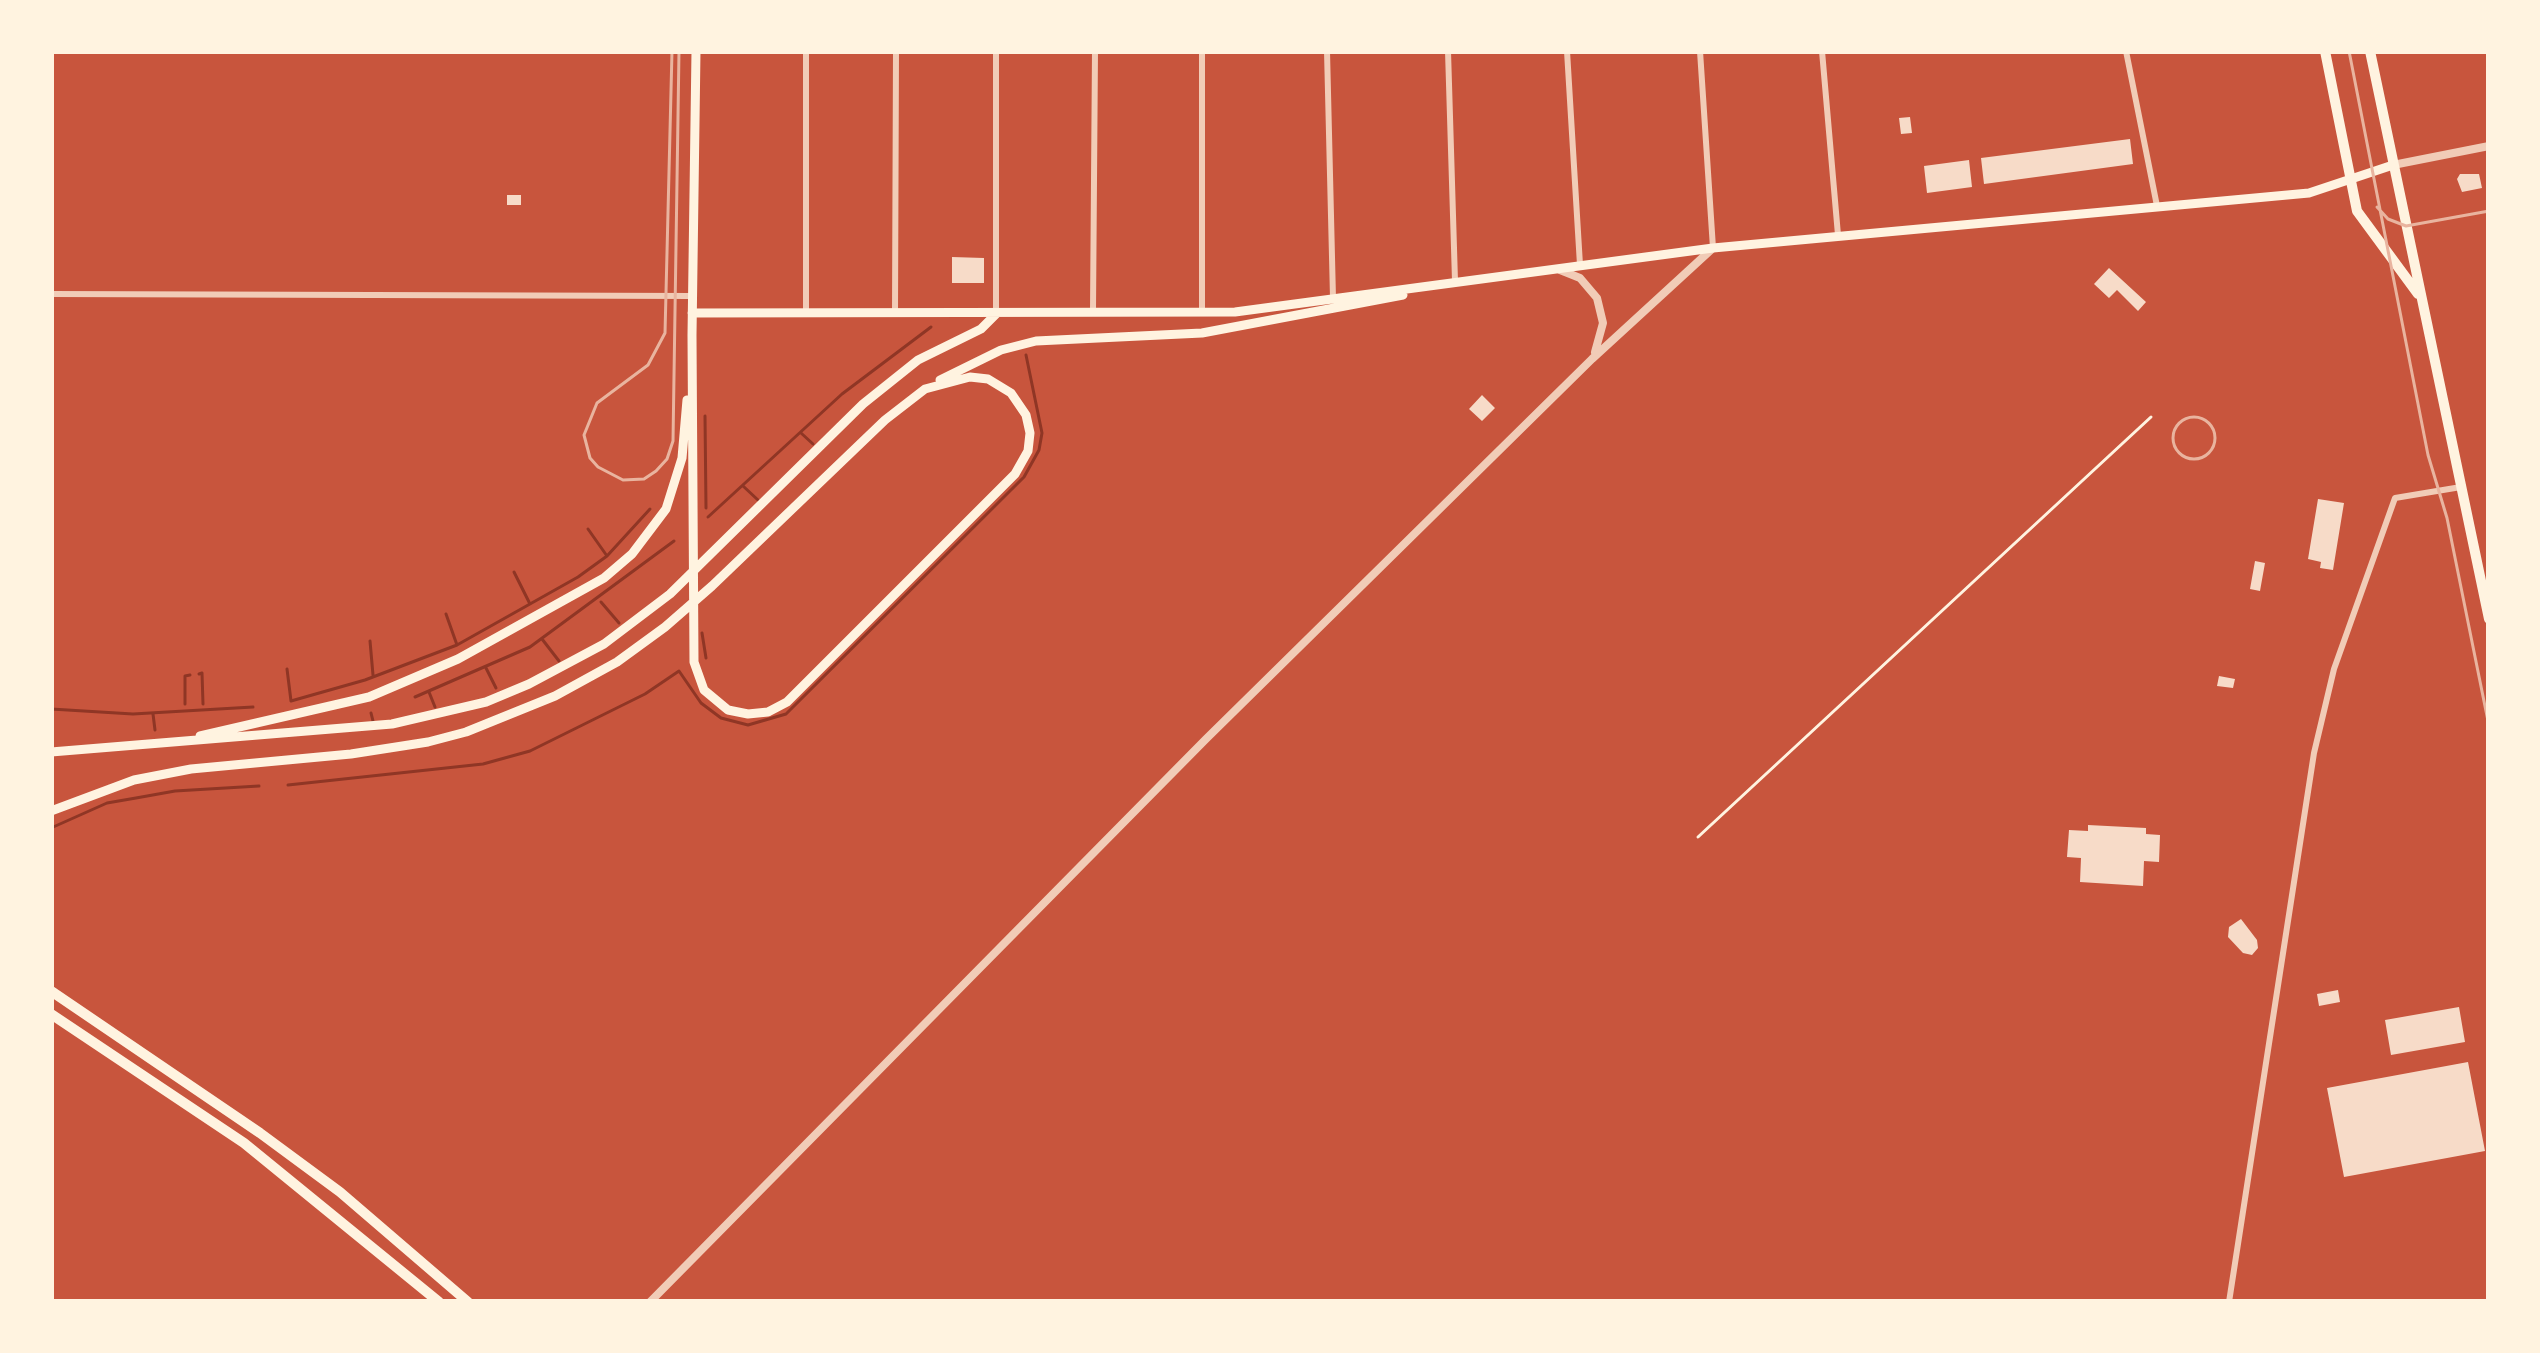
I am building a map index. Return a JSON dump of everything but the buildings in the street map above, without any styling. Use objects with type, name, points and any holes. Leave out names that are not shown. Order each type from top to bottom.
[{"type":"main road","points":[[696,51],[694,662],[704,690],[719,704],[738,713],[758,714],[787,702],[1021,467],[1028,451],[1029,424],[1022,407],[1004,387],[970,377],[925,389]]},
{"type":"main road","points":[[2325,51],[2357,211],[2420,297]]},
{"type":"main road","points":[[2370,51],[2489,619]]},
{"type":"main road","points":[[692,314],[1202,314],[1713,248],[2309,193],[2393,165]]},
{"type":"main road","points":[[51,811],[134,781],[191,769],[370,752],[466,732],[586,680],[665,627],[885,420],[967,363],[1036,340],[1202,333],[1455,283]]},
{"type":"main road","points":[[51,752],[392,724],[486,702],[604,644],[670,594],[895,377],[918,360],[981,329],[996,314]]},
{"type":"main road","points":[[166,744],[369,697],[479,648],[588,589],[621,565],[658,521],[674,487],[682,458],[692,335]]},
{"type":"main road","points":[[51,991],[276,1144],[356,1205],[468,1302]]},
{"type":"main road","points":[[51,1014],[244,1143],[440,1302]]},
{"type":"street","points":[[806,51],[806,314]]},
{"type":"street","points":[[895,314],[896,51]]},
{"type":"street","points":[[996,51],[996,314]]},
{"type":"street","points":[[1094,314],[1095,51]]},
{"type":"street","points":[[1202,51],[1202,314]]},
{"type":"street","points":[[1327,51],[1333,298]]},
{"type":"street","points":[[1448,51],[1455,283]]},
{"type":"street","points":[[1567,51],[1580,265]]},
{"type":"street","points":[[650,1302],[1184,761],[1592,359],[1713,248],[1700,51]]},
{"type":"street","points":[[1822,51],[1838,235]]},
{"type":"street","points":[[2126,51],[2158,209]]},
{"type":"street","points":[[2393,165],[2489,146]]},
{"type":"street","points":[[1556,269],[1580,278],[1597,298],[1604,322],[1592,359]]},
{"type":"street","points":[[51,294],[692,296]]},
{"type":"street","points":[[2229,1302],[2311,774],[2334,669],[2395,498],[2461,487]]},
{"type":"path","points":[[1698,837],[2151,417]]},
{"type":"waterway","points":[[708,517],[842,394],[931,327]]},
{"type":"waterway","points":[[288,785],[483,764],[530,751],[645,694],[679,671],[701,703],[721,718],[748,725],[786,714],[1024,477],[1039,450],[1042,433],[1026,355]]},
{"type":"waterway","points":[[705,416],[706,508]]},
{"type":"waterway","points":[[801,433],[813,444]]},
{"type":"waterway","points":[[743,486],[758,500]]},
{"type":"waterway","points":[[287,669],[291,701],[365,680],[457,645],[578,577],[607,556],[650,509]]},
{"type":"waterway","points":[[588,529],[607,556]]},
{"type":"waterway","points":[[415,697],[530,647],[674,541]]},
{"type":"waterway","points":[[514,572],[529,602]]},
{"type":"waterway","points":[[601,602],[619,623]]},
{"type":"waterway","points":[[446,614],[457,645]]},
{"type":"waterway","points":[[702,633],[706,658]]},
{"type":"waterway","points":[[542,639],[559,661]]},
{"type":"waterway","points":[[370,641],[373,675]]},
{"type":"waterway","points":[[486,668],[496,688]]},
{"type":"waterway","points":[[199,674],[203,704]]},
{"type":"waterway","points":[[185,704],[185,676],[190,675]]},
{"type":"waterway","points":[[429,692],[435,707]]},
{"type":"waterway","points":[[51,709],[133,714],[253,707]]},
{"type":"waterway","points":[[371,713],[373,721]]},
{"type":"waterway","points":[[153,714],[155,730]]},
{"type":"waterway","points":[[51,828],[107,803],[175,791],[259,786]]},
{"type":"tram line","points":[[672,51],[665,333],[648,365],[597,403],[584,435],[590,458],[623,480],[644,479],[656,471],[667,459],[673,441],[679,51]]},
{"type":"tram line","points":[[2349,51],[2428,455],[2447,518],[2489,726]]},
{"type":"tram line","points":[[2377,207],[2388,219],[2406,226],[2489,211]]},
{"type":"railway","points":[[2194,417],[2209,423],[2215,438],[2209,453],[2194,459],[2179,453],[2173,438],[2179,423],[2194,417]]}]
